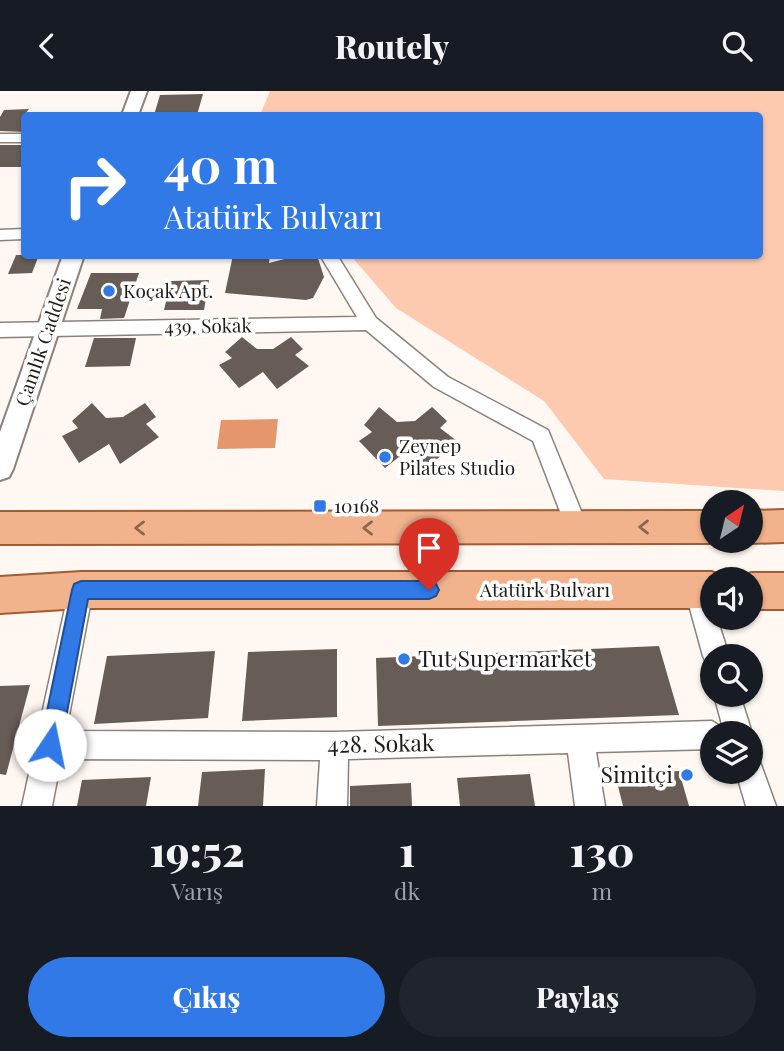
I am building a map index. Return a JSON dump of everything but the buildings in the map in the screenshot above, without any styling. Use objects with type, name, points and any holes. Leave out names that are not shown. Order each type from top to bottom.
[{"type":"main road","points":[[763,527],[784,526]]},
{"type":"main road","points":[[0,528],[700,527]]},
{"type":"main road","name":"Atatürk Bulvarı","points":[[0,595],[81,590],[700,590]]},
{"type":"main road","points":[[763,591],[784,591]]},
{"type":"street","points":[[131,112],[139,91]]},
{"type":"street","points":[[0,138],[21,138]]},
{"type":"street","points":[[0,235],[21,234]]},
{"type":"street","name":"Çamlık Caddesi","points":[[0,469],[73,259]]},
{"type":"street","points":[[330,259],[370,323],[441,382],[541,436],[577,528]]},
{"type":"street","name":"439. Sokak","points":[[0,330],[370,323]]},
{"type":"street","points":[[37,806],[81,590]]},
{"type":"street","name":"428. Sokak","points":[[50,745],[335,745],[700,735]]},
{"type":"street","points":[[580,738],[590,806]]},
{"type":"street","points":[[332,806],[335,745]]},
{"type":"street","points":[[754,784],[761,806]]},
{"type":"shaded area","points":[[270,91],[784,91],[784,491],[604,479],[544,401],[396,308],[354,259],[763,259],[763,112],[261,112]]},
{"type":"shaded area","points":[[278,419],[275,448],[217,449],[221,420]]},
{"type":"place","name":"Koçak Apt.","points":[[109,291]]},
{"type":"place","name":"Zeynep Pilates Studio","points":[[385,457]]},
{"type":"place","name":"10168","points":[[320,506]]},
{"type":"place","name":"Tut Supermarket","points":[[404,659]]},
{"type":"place","name":"Simitçi","points":[[687,775]]},
{"type":"route","points":[[50,745],[81,590],[429,590]]}]
